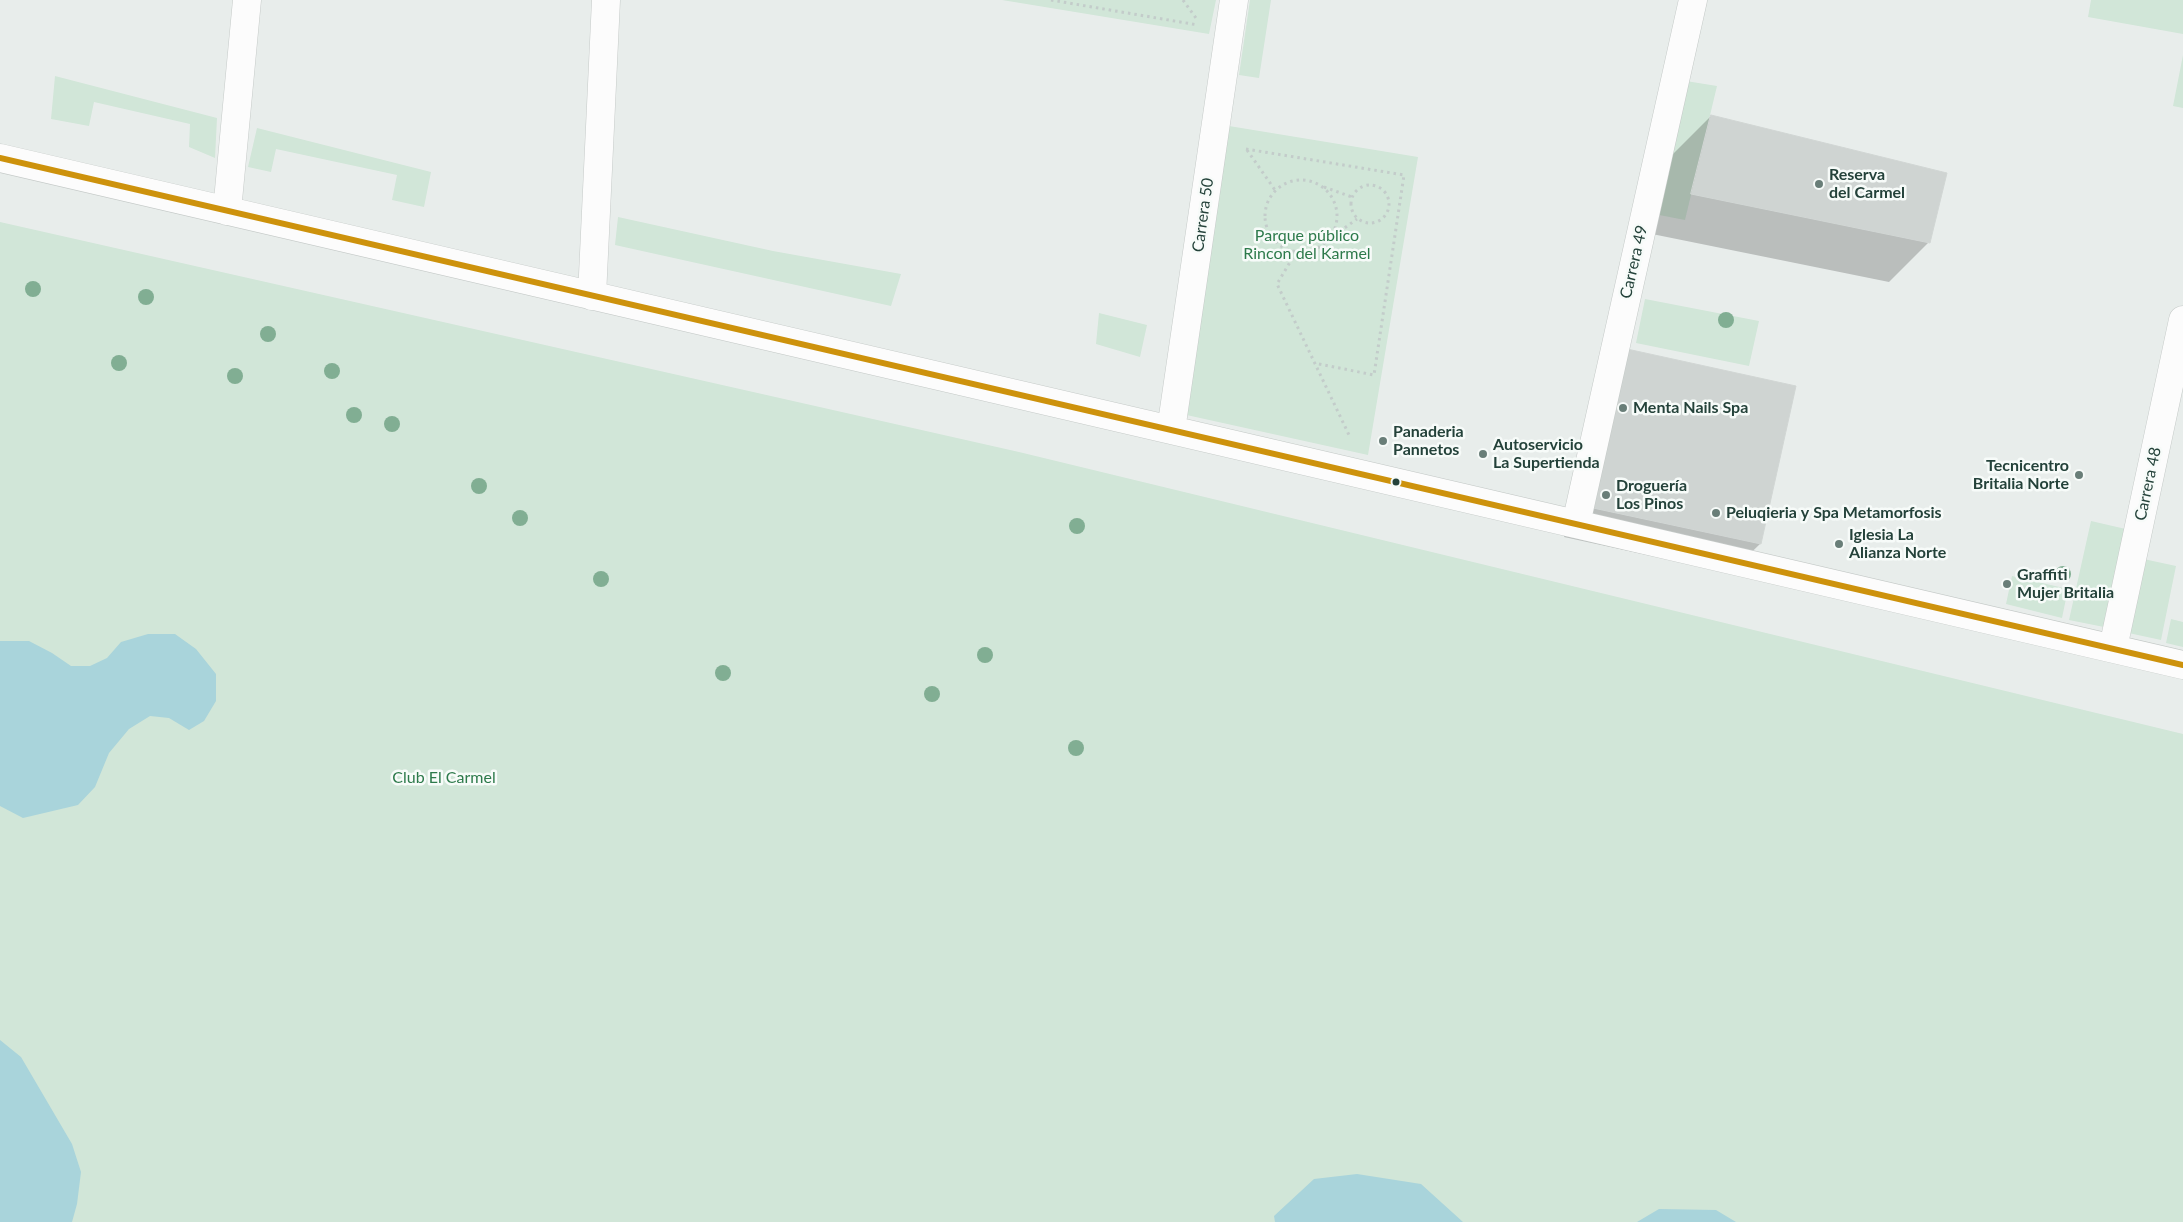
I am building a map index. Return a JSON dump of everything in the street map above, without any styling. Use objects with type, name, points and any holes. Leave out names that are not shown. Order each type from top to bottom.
[{"type":"street","points":[[227,211],[247,0]]},
{"type":"street","points":[[592,296],[606,0]]},
{"type":"street","name":"Carrera 50","points":[[1171,430],[1234,0]]},
{"type":"street","name":"Carrera 49","points":[[1576,524],[1693,0]]},
{"type":"street","points":[[0,158],[2183,665]]},
{"type":"street","name":"Carrera 48","points":[[2113,648],[2183,320]]},
{"type":"path","points":[[1051,0],[1202,26]]},
{"type":"path","points":[[1217,123],[1246,149],[1276,190]]},
{"type":"path","points":[[1246,149],[1404,175],[1374,375],[1314,363]]},
{"type":"path","points":[[1352,197],[1310,181],[1298,180],[1286,183],[1276,190],[1265,210],[1265,222],[1269,233],[1276,242],[1296,252],[1308,251],[1328,240],[1357,219]]},
{"type":"path","points":[[1367,185],[1379,187],[1388,196],[1388,209],[1382,220],[1369,223],[1357,219],[1351,208],[1352,197],[1355,191],[1367,185]]},
{"type":"path","points":[[1321,186],[1330,195],[1335,205],[1337,218],[1334,230],[1328,240]]},
{"type":"path","points":[[1296,252],[1277,284],[1353,443],[1343,441]]},
{"type":"green space","points":[[1002,0],[1216,0],[1209,34]]},
{"type":"green space","points":[[1250,0],[1271,0],[1259,78],[1239,75]]},
{"type":"green space","points":[[2091,0],[2183,0],[2183,34],[2088,17]]},
{"type":"green space","points":[[2183,55],[2183,108],[2173,106]]},
{"type":"green space","points":[[55,76],[217,118],[215,158],[189,147],[190,124],[94,102],[89,126],[51,119]]},
{"type":"green space","points":[[1686,81],[1717,86],[1685,220],[1654,214]]},
{"type":"green space","name":"Parque público Rincon del Karmel","points":[[1229,126],[1418,157],[1368,455],[1182,414]]},
{"type":"green space","points":[[257,128],[431,172],[424,207],[392,200],[397,175],[276,149],[271,172],[248,167]]},
{"type":"green space","points":[[618,217],[773,251],[901,274],[891,306],[615,245]]},
{"type":"green space","name":"Club El Carmel","points":[[0,222],[1019,452],[2183,734],[2183,1222],[0,1222]]},
{"type":"green space","points":[[1645,299],[1759,321],[1749,366],[1636,343]]},
{"type":"green space","points":[[1099,313],[1147,325],[1140,357],[1096,344]]},
{"type":"green space","points":[[2091,521],[2130,530],[2109,628],[2069,620]]},
{"type":"green space","points":[[2139,558],[2176,566],[2161,640],[2124,632]]},
{"type":"green space","points":[[2012,576],[2068,589],[2062,618],[2006,604]]},
{"type":"green space","points":[[2171,619],[2183,622],[2183,647],[2166,643]]},
{"type":"water","points":[[148,634],[175,634],[196,649],[216,674],[216,701],[204,721],[189,730],[169,718],[150,716],[129,729],[109,753],[95,787],[78,805],[23,818],[0,806],[0,641],[29,641],[71,666],[90,666],[107,658],[121,642]]},
{"type":"water","points":[[0,1040],[21,1057],[72,1144],[81,1172],[77,1204],[72,1222],[0,1222]]},
{"type":"water","points":[[1357,1174],[1421,1184],[1463,1222],[1275,1222],[1274,1216],[1314,1179]]},
{"type":"water","points":[[1659,1209],[1716,1210],[1736,1222],[1637,1222]]},
{"type":"building","name":"Reserva del Carmel","points":[[1711,115],[1947,173],[1930,243],[1691,194]]},
{"type":"building","points":[[1627,349],[1796,386],[1761,544],[1593,508]]},
{"type":"transit line","points":[[0,158],[2183,665]]},
{"type":"place","name":"Reserva del Carmel","points":[[1819,184]]},
{"type":"place","name":"Menta Nails Spa","points":[[1623,408]]},
{"type":"place","name":"Panaderia Pannetos","points":[[1383,441]]},
{"type":"place","name":"Autoservicio La Supertienda","points":[[1483,454]]},
{"type":"place","name":"Tecnicentro Britalia Norte","points":[[2079,475]]},
{"type":"place","name":"Droguería Los Pinos","points":[[1606,495]]},
{"type":"place","name":"Peluqieria y Spa Metamorfosis","points":[[1716,513]]},
{"type":"place","name":"Iglesia La Alianza Norte","points":[[1839,544]]},
{"type":"place","name":"Graffiti Mujer Britalia","points":[[2007,584]]}]
